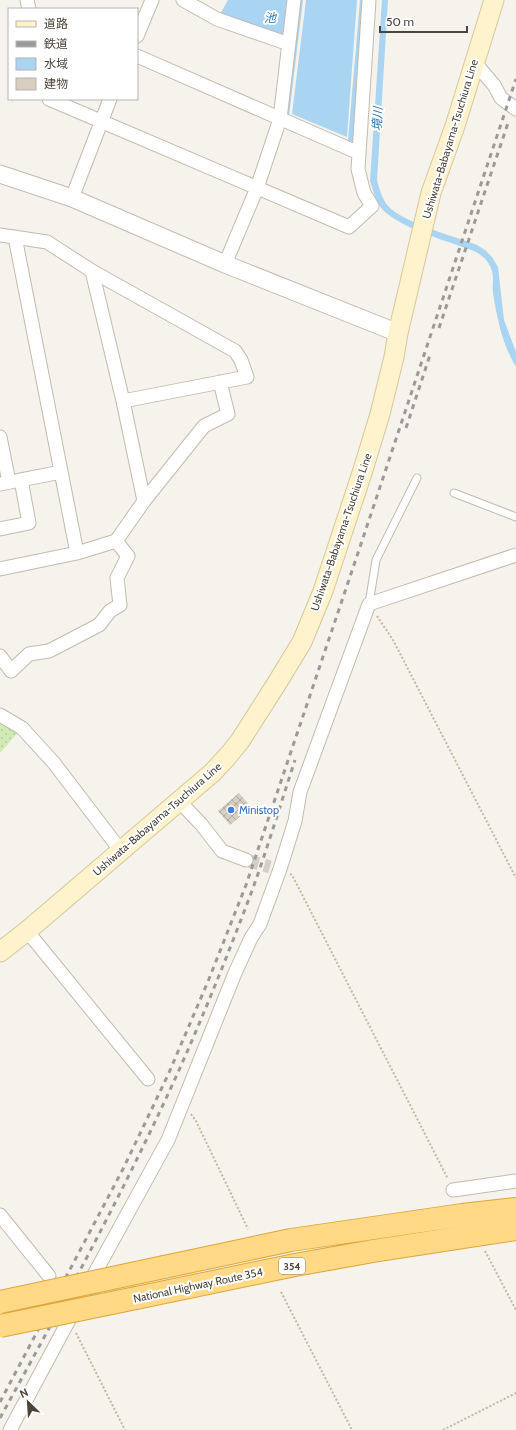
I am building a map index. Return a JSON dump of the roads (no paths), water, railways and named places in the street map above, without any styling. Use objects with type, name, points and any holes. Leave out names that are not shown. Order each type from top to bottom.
[{"type":"highway","name":"354","points":[[0,1302],[291,1240],[462,1214],[516,1208]]},
{"type":"highway","name":"National Highway Route 354","points":[[0,1326],[295,1265],[365,1252],[516,1229]]},
{"type":"main road","name":"Ushiwata-Babayama-Tsuchiura Line","points":[[0,952],[180,802],[212,773],[227,757],[258,713],[302,642],[323,591],[380,414],[431,193],[455,126],[494,0]]},
{"type":"street","points":[[138,34],[152,0]]},
{"type":"street","points":[[183,0],[217,19],[289,44]]},
{"type":"street","points":[[225,264],[257,188],[280,119],[294,0]]},
{"type":"street","points":[[52,100],[348,227],[372,206],[364,193],[358,169],[369,0]]},
{"type":"street","points":[[138,56],[359,153]]},
{"type":"street","points":[[474,62],[494,85],[501,98],[516,109]]},
{"type":"street","points":[[72,198],[110,100]]},
{"type":"street","points":[[0,174],[72,198],[225,264],[398,333]]},
{"type":"street","points":[[0,235],[47,242],[92,271],[235,351],[241,360],[247,377],[123,401]]},
{"type":"street","points":[[15,237],[78,553]]},
{"type":"street","points":[[92,271],[123,401],[144,501]]},
{"type":"street","points":[[0,569],[78,553],[116,541],[144,501],[204,426],[228,414],[220,382]]},
{"type":"street","points":[[0,437],[10,482],[29,523],[0,529]]},
{"type":"street","points":[[10,482],[61,472]]},
{"type":"street","points":[[0,656],[11,670],[29,654],[49,651],[99,625],[110,611],[120,604],[117,578],[128,556],[116,541]]},
{"type":"street","points":[[10,1430],[168,1140],[235,973],[251,938],[260,924],[275,868],[295,821],[300,792],[369,604],[516,555]]},
{"type":"street","points":[[0,715],[22,728],[54,763],[121,851]]},
{"type":"street","points":[[180,802],[201,824],[222,851],[246,860]]},
{"type":"street","points":[[27,931],[148,1079]]},
{"type":"street","points":[[453,1190],[516,1181]]},
{"type":"street","points":[[0,1215],[49,1276]]},
{"type":"lane","points":[[369,604],[376,560],[417,478]]},
{"type":"lane","points":[[454,493],[516,516]]},
{"type":"water","name":"池","points":[[228,0],[287,0],[287,42],[219,16]]},
{"type":"water","points":[[297,0],[303,0],[289,116],[348,140],[360,0],[367,0],[357,150],[283,117]]},
{"type":"water","points":[[306,0],[357,0],[347,137],[292,114]]},
{"type":"water","name":"境川","points":[[382,0],[388,0],[377,180],[381,193],[388,206],[405,218],[477,245],[492,257],[498,267],[504,320],[516,352],[516,367],[507,349],[501,331],[493,293],[493,274],[487,261],[474,251],[413,229],[391,217],[378,204],[375,196],[370,181]]},
{"type":"tunnel","points":[[246,860],[270,867]]},
{"type":"railway","points":[[0,1402],[123,1169],[168,1075],[209,979],[246,885],[516,79]]},
{"type":"railway","points":[[439,328],[508,123]]},
{"type":"railway","points":[[406,428],[431,352]]},
{"type":"railway","points":[[0,1418],[112,1208],[175,1079],[235,936],[253,888],[295,760]]},
{"type":"place","name":"Ministop","points":[[231,810]]}]
